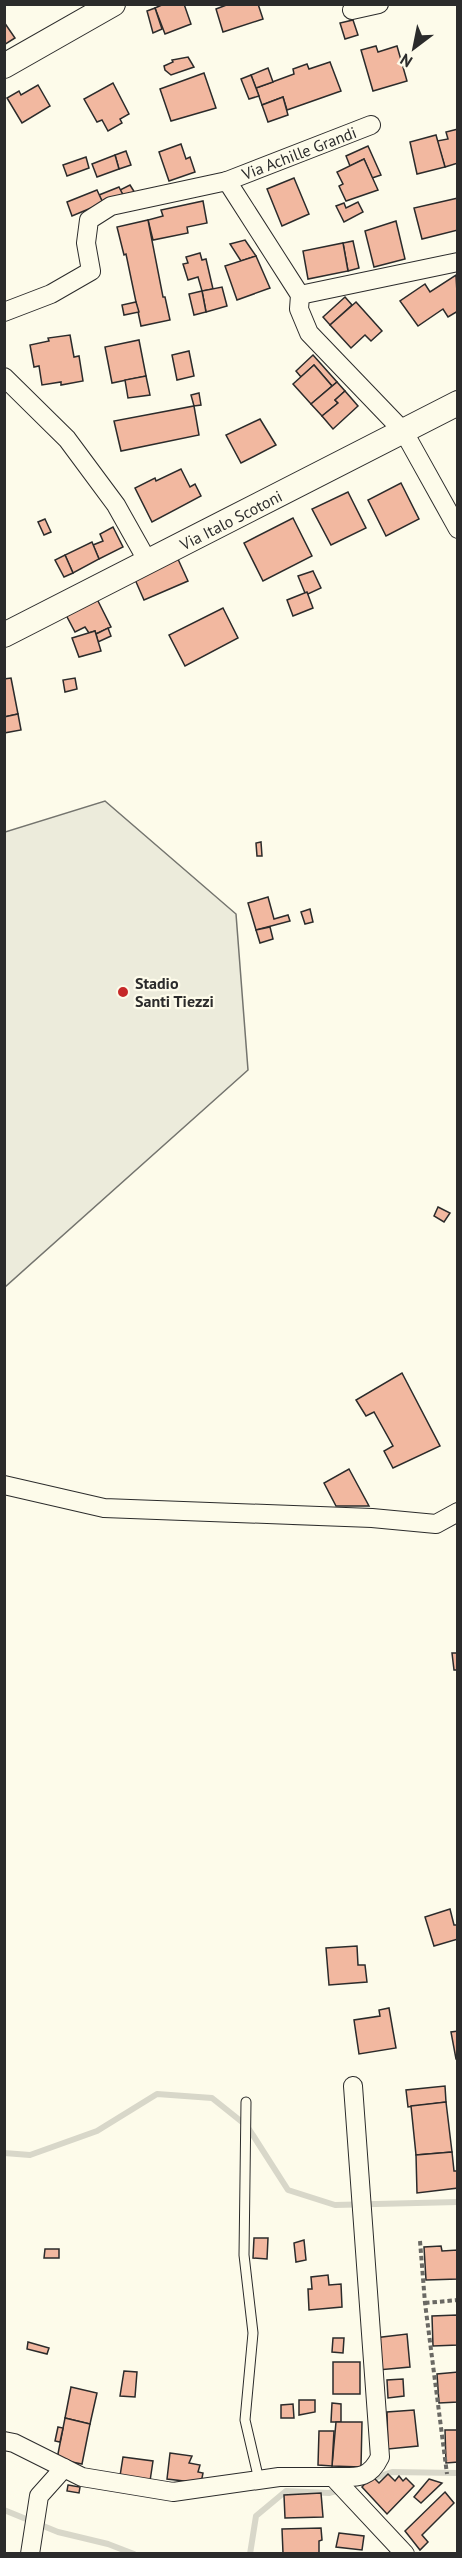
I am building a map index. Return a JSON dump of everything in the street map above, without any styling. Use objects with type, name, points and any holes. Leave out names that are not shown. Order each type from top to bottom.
[{"type":"street","points":[[4,66],[113,4]]},
{"type":"street","points":[[352,9],[379,4]]},
{"type":"street","name":"Via Achille Grandi","points":[[4,312],[51,294],[91,271],[86,243],[89,220],[111,206],[227,182],[371,125]]},
{"type":"street","name":"Via Achille Grandi","points":[[227,182],[300,295],[299,309],[309,333],[404,432],[458,529]]},
{"type":"street","points":[[300,295],[458,262]]},
{"type":"street","points":[[4,378],[67,439],[116,504],[148,562]]},
{"type":"street","name":"Via Italo Scotoni","points":[[4,635],[458,404]]},
{"type":"street","points":[[4,1485],[104,1508],[372,1518],[436,1524],[458,1512]]},
{"type":"street","points":[[4,2441],[14,2443],[82,2477],[173,2492],[279,2477],[360,2477],[374,2469],[380,2457],[353,2086]]},
{"type":"street","points":[[30,2553],[39,2496],[64,2468]]},
{"type":"street","points":[[333,2477],[405,2553]]},
{"type":"lane","points":[[246,2102],[244,2255],[253,2333],[245,2420],[259,2480]]},
{"type":"path","points":[[420,2241],[425,2303],[447,2474]]},
{"type":"path","points":[[425,2303],[458,2300]]},
{"type":"shaded area","name":"Stadio Santi Tiezzi","points":[[105,801],[236,914],[248,1070],[5,1287],[5,832]]},
{"type":"building","points":[[164,4],[184,4],[191,24],[165,34],[155,8]]},
{"type":"building","points":[[229,4],[258,4],[263,19],[223,32],[216,9]]},
{"type":"building","points":[[155,8],[162,29],[153,33],[147,11]]},
{"type":"building","points":[[353,20],[358,35],[345,39],[340,23]]},
{"type":"building","points":[[4,22],[15,38],[4,45]]},
{"type":"building","points":[[376,46],[378,52],[397,46],[407,81],[373,91],[361,50]]},
{"type":"building","points":[[188,57],[194,67],[171,75],[165,70],[164,66],[173,62],[172,60]]},
{"type":"building","points":[[330,62],[341,91],[287,110],[283,97],[262,105],[256,88],[294,74],[293,69],[307,64],[309,69]]},
{"type":"building","points":[[268,68],[273,82],[256,88],[251,75]]},
{"type":"building","points":[[204,73],[216,108],[171,121],[160,89]]},
{"type":"building","points":[[251,75],[259,96],[249,99],[241,79]]},
{"type":"building","points":[[113,83],[129,114],[120,119],[122,123],[108,131],[102,120],[97,122],[84,99]]},
{"type":"building","points":[[38,85],[50,106],[22,123],[7,98],[19,91],[21,95]]},
{"type":"building","points":[[283,97],[288,115],[268,122],[262,105]]},
{"type":"building","points":[[458,129],[458,163],[445,167],[437,141],[448,139],[446,132]]},
{"type":"building","points":[[436,135],[445,167],[417,174],[410,142]]},
{"type":"building","points":[[181,144],[186,159],[190,157],[195,172],[169,181],[159,152]]},
{"type":"building","points":[[368,146],[381,175],[372,178],[364,159],[350,166],[346,156]]},
{"type":"building","points":[[126,151],[131,165],[119,169],[115,155]]},
{"type":"building","points":[[115,155],[119,169],[97,177],[92,164]]},
{"type":"building","points":[[86,157],[89,168],[67,176],[63,165]]},
{"type":"building","points":[[364,159],[378,190],[346,201],[339,186],[343,184],[337,172]]},
{"type":"building","points":[[294,178],[309,214],[282,226],[267,189]]},
{"type":"building","points":[[130,185],[135,193],[125,198],[120,190]]},
{"type":"building","points":[[119,187],[123,195],[103,203],[99,195]]},
{"type":"building","points":[[97,190],[103,203],[72,216],[67,202]]},
{"type":"building","points":[[458,198],[458,230],[422,239],[414,208]]},
{"type":"building","points":[[203,201],[207,223],[187,227],[188,233],[153,240],[148,220],[163,216],[161,210]]},
{"type":"building","points":[[358,202],[363,212],[344,222],[336,206],[344,203],[346,208]]},
{"type":"building","points":[[148,220],[163,297],[165,297],[170,320],[141,326],[126,254],[124,255],[117,227]]},
{"type":"building","points":[[396,221],[405,259],[374,267],[365,231]]},
{"type":"building","points":[[245,240],[256,256],[241,261],[230,244]]},
{"type":"building","points":[[353,241],[359,268],[348,271],[343,243]]},
{"type":"building","points":[[343,243],[348,271],[308,279],[303,251]]},
{"type":"building","points":[[200,253],[202,260],[206,259],[213,289],[202,291],[198,277],[188,280],[183,264],[188,263],[186,257]]},
{"type":"building","points":[[256,256],[270,288],[237,300],[225,266]]},
{"type":"building","points":[[456,275],[458,311],[448,317],[443,309],[418,326],[400,301],[425,284],[430,292]]},
{"type":"building","points":[[222,287],[227,306],[206,312],[202,291]]},
{"type":"building","points":[[202,291],[206,312],[194,315],[189,294]]},
{"type":"building","points":[[345,297],[352,305],[330,325],[323,317]]},
{"type":"building","points":[[136,302],[139,312],[124,315],[122,305]]},
{"type":"building","points":[[356,302],[382,331],[371,341],[365,335],[351,348],[330,325]]},
{"type":"building","points":[[70,335],[74,357],[79,356],[83,381],[61,385],[61,382],[42,385],[39,366],[34,367],[30,345],[49,341],[48,338]]},
{"type":"building","points":[[139,340],[146,376],[112,383],[105,347]]},
{"type":"building","points":[[189,351],[194,376],[177,380],[172,355]]},
{"type":"building","points":[[313,355],[337,382],[332,386],[314,365],[301,377],[296,371]]},
{"type":"building","points":[[314,365],[332,386],[311,404],[293,384]]},
{"type":"building","points":[[146,376],[150,395],[128,398],[125,380]]},
{"type":"building","points":[[337,382],[345,391],[335,400],[338,403],[322,416],[311,404]]},
{"type":"building","points":[[345,391],[358,406],[333,429],[322,416],[338,403],[335,400]]},
{"type":"building","points":[[199,393],[201,405],[194,406],[191,395]]},
{"type":"building","points":[[194,406],[199,435],[121,451],[114,421]]},
{"type":"building","points":[[260,419],[276,445],[241,463],[226,435]]},
{"type":"building","points":[[181,469],[190,487],[195,484],[201,496],[152,522],[135,488]]},
{"type":"building","points":[[401,483],[419,519],[386,536],[368,500]]},
{"type":"building","points":[[348,492],[366,528],[331,545],[312,509]]},
{"type":"building","points":[[293,518],[312,556],[263,581],[244,543]]},
{"type":"building","points":[[45,519],[51,532],[44,535],[38,522]]},
{"type":"building","points":[[113,527],[123,547],[99,559],[93,545],[103,541],[100,534]]},
{"type":"building","points":[[92,542],[99,559],[73,573],[65,555]]},
{"type":"building","points":[[65,555],[73,573],[64,577],[55,560]]},
{"type":"building","points":[[177,557],[188,581],[144,600],[133,575]]},
{"type":"building","points":[[313,571],[321,588],[308,594],[305,593],[298,576]]},
{"type":"building","points":[[307,592],[313,608],[293,616],[287,600]]},
{"type":"building","points":[[96,597],[111,627],[96,634],[95,631],[89,633],[85,627],[75,632],[65,613]]},
{"type":"building","points":[[223,608],[238,638],[185,666],[169,635]]},
{"type":"building","points":[[108,628],[111,636],[98,642],[96,634]]},
{"type":"building","points":[[95,631],[101,651],[79,657],[72,638]]},
{"type":"building","points":[[11,678],[18,714],[4,717],[4,679]]},
{"type":"building","points":[[75,678],[77,689],[65,692],[63,680]]},
{"type":"building","points":[[18,714],[21,730],[4,733],[4,717]]},
{"type":"building","points":[[261,842],[262,856],[257,856],[256,843]]},
{"type":"building","points":[[268,897],[274,919],[288,915],[290,921],[256,930],[248,903]]},
{"type":"building","points":[[310,909],[313,922],[305,924],[301,912]]},
{"type":"building","points":[[270,927],[273,939],[260,943],[256,930]]},
{"type":"building","points":[[438,1207],[450,1213],[444,1222],[434,1216]]},
{"type":"building","points":[[402,1373],[440,1446],[393,1468],[384,1451],[393,1446],[374,1412],[366,1416],[356,1400]]},
{"type":"building","points":[[349,1469],[369,1506],[336,1506],[324,1483]]},
{"type":"building","points":[[452,1653],[458,1653],[458,1670],[454,1670]]},
{"type":"building","points":[[450,1909],[454,1925],[458,1927],[458,1939],[434,1946],[425,1917]]},
{"type":"building","points":[[357,1946],[358,1965],[365,1965],[367,1982],[329,1985],[326,1948]]},
{"type":"building","points":[[389,2008],[396,2048],[359,2054],[354,2020],[380,2016],[379,2010]]},
{"type":"building","points":[[458,2031],[458,2059],[456,2059],[451,2032]]},
{"type":"building","points":[[445,2086],[446,2102],[408,2107],[406,2090]]},
{"type":"building","points":[[446,2102],[452,2152],[416,2155],[411,2106]]},
{"type":"building","points":[[452,2152],[454,2171],[458,2171],[458,2188],[417,2193],[416,2155]]},
{"type":"building","points":[[254,2238],[268,2238],[267,2259],[253,2258]]},
{"type":"building","points":[[304,2240],[306,2260],[296,2262],[294,2243]]},
{"type":"building","points":[[441,2246],[442,2251],[458,2250],[458,2279],[426,2280],[424,2247]]},
{"type":"building","points":[[45,2249],[59,2249],[59,2258],[44,2258]]},
{"type":"building","points":[[328,2275],[329,2285],[341,2284],[342,2307],[309,2310],[308,2289],[312,2289],[311,2277]]},
{"type":"building","points":[[457,2315],[458,2345],[433,2346],[432,2316]]},
{"type":"building","points":[[407,2334],[410,2367],[378,2370],[374,2338]]},
{"type":"building","points":[[333,2338],[344,2338],[343,2353],[332,2352]]},
{"type":"building","points":[[28,2342],[49,2348],[47,2354],[27,2349]]},
{"type":"building","points":[[333,2362],[360,2362],[360,2394],[333,2394]]},
{"type":"building","points":[[124,2371],[137,2372],[135,2397],[120,2396]]},
{"type":"building","points":[[458,2372],[458,2402],[439,2403],[437,2374]]},
{"type":"building","points":[[403,2379],[404,2396],[388,2398],[387,2380]]},
{"type":"building","points":[[71,2387],[97,2393],[90,2424],[65,2418]]},
{"type":"building","points":[[299,2400],[315,2400],[315,2412],[299,2415]]},
{"type":"building","points":[[332,2403],[341,2404],[341,2422],[331,2422]]},
{"type":"building","points":[[293,2404],[294,2418],[281,2418],[281,2405]]},
{"type":"building","points":[[414,2410],[418,2446],[388,2449],[387,2412]]},
{"type":"building","points":[[65,2418],[90,2424],[82,2464],[57,2459]]},
{"type":"building","points":[[336,2422],[362,2422],[361,2467],[332,2466]]},
{"type":"building","points":[[58,2427],[63,2428],[60,2442],[55,2441]]},
{"type":"building","points":[[445,2430],[458,2430],[458,2462],[446,2463]]},
{"type":"building","points":[[319,2431],[334,2431],[332,2466],[318,2465]]},
{"type":"building","points":[[170,2453],[192,2456],[189,2463],[200,2465],[198,2472],[203,2473],[201,2483],[167,2479]]},
{"type":"building","points":[[123,2457],[153,2461],[150,2481],[120,2476]]},
{"type":"building","points":[[388,2474],[395,2481],[399,2476],[403,2481],[406,2478],[414,2486],[387,2514],[362,2487],[372,2476],[379,2483]]},
{"type":"building","points":[[429,2479],[442,2483],[421,2503],[414,2497]]},
{"type":"building","points":[[68,2485],[80,2487],[79,2493],[67,2491]]},
{"type":"building","points":[[445,2492],[454,2503],[422,2535],[428,2542],[420,2550],[405,2531]]},
{"type":"building","points":[[321,2493],[323,2517],[285,2518],[284,2495]]},
{"type":"building","points":[[321,2528],[322,2540],[319,2541],[319,2553],[283,2553],[282,2529]]},
{"type":"building","points":[[339,2533],[364,2536],[362,2550],[336,2547]]},
{"type":"waterway","points":[[4,2153],[30,2155],[97,2131],[157,2094],[212,2098],[247,2126],[288,2190],[335,2205],[458,2202]]},
{"type":"waterway","points":[[369,2480],[392,2472],[458,2473]]},
{"type":"waterway","points":[[250,2554],[256,2516],[286,2491],[329,2493],[340,2490]]},
{"type":"waterway","points":[[4,2510],[58,2532],[108,2544],[134,2554]]},
{"type":"place","name":"Stadio Santi Tiezzi","points":[[123,992]]}]
